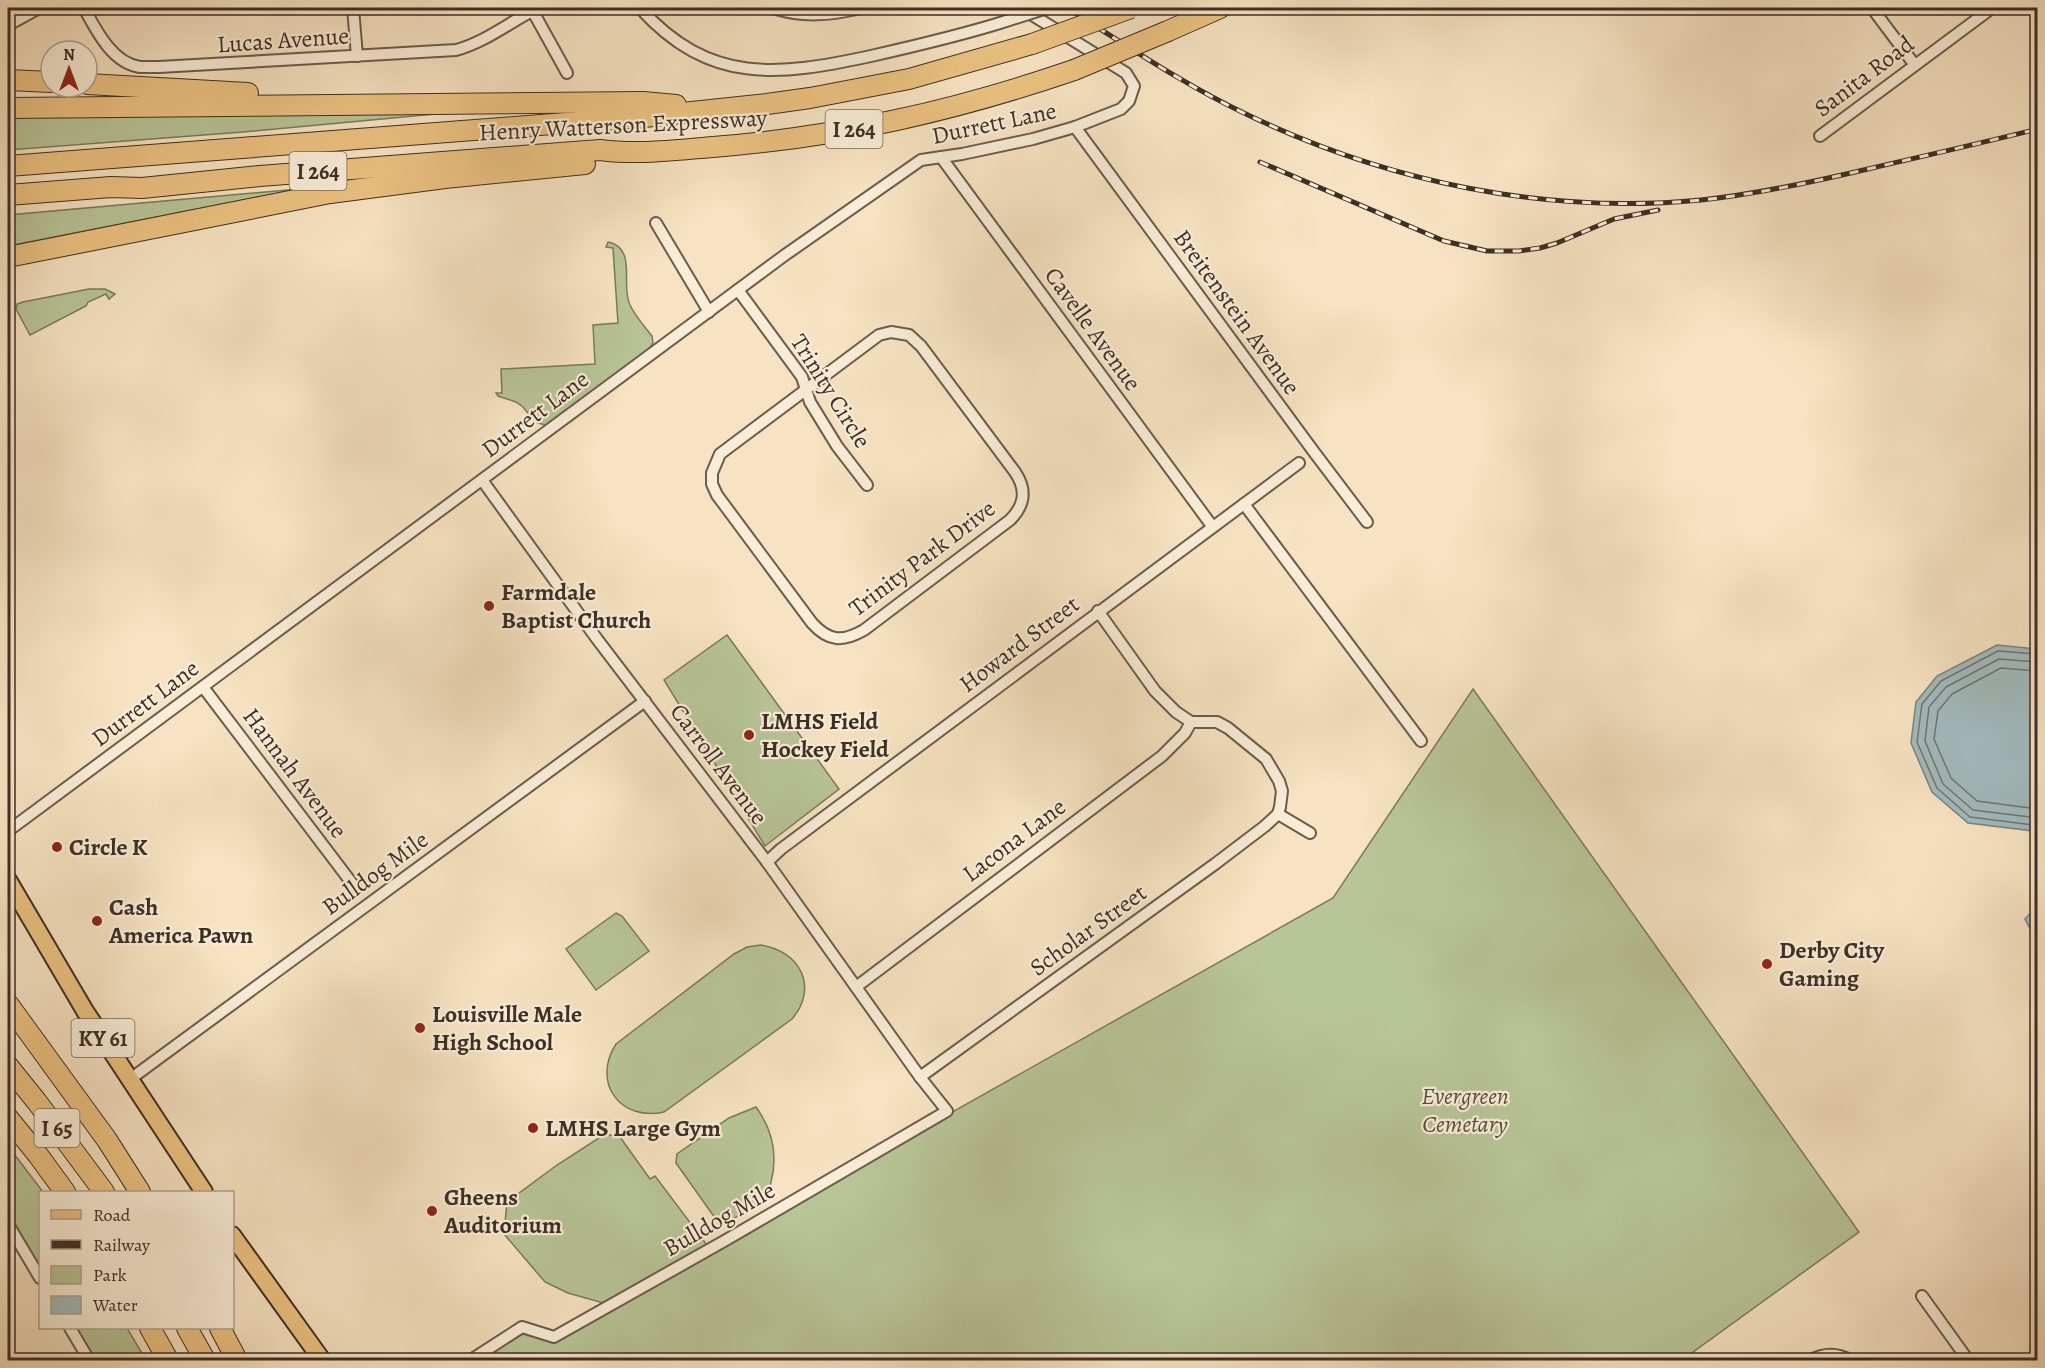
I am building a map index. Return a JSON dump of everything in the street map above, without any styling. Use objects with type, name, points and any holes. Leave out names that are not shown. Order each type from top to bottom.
[{"type":"highway","name":"Henry Watterson Expressway","points":[[8,166],[644,117],[810,98],[940,72],[1032,44],[1131,8]]},
{"type":"highway","name":"Henry Watterson Expressway","points":[[8,195],[111,187],[142,188],[260,176],[600,150],[628,153],[778,141],[883,124],[994,96],[1074,70],[1220,8]]},
{"type":"highway","points":[[8,80],[39,81]]},
{"type":"highway","points":[[99,85],[302,96],[327,105]]},
{"type":"highway","points":[[8,108],[643,102],[721,109]]},
{"type":"highway","points":[[8,257],[330,193],[445,178],[601,163],[628,153]]},
{"type":"highway","points":[[8,208],[111,198],[142,188]]},
{"type":"highway","points":[[8,1004],[107,1140],[139,1191]]},
{"type":"highway","name":"I 65","points":[[8,1066],[103,1191]]},
{"type":"highway","name":"I 65","points":[[8,1118],[64,1191]]},
{"type":"highway","points":[[151,1329],[168,1360]]},
{"type":"highway","points":[[188,1329],[205,1360]]},
{"type":"highway","points":[[221,1329],[237,1360]]},
{"type":"main road","name":"KY 61","points":[[8,880],[85,1011],[203,1191]]},
{"type":"main road","points":[[234,1238],[322,1360]]},
{"type":"street","points":[[8,25],[39,8]]},
{"type":"street","name":"Lucas Avenue","points":[[84,8],[101,37],[112,50],[124,60],[138,67],[441,51],[467,47],[534,8]]},
{"type":"street","points":[[353,8],[357,56]]},
{"type":"street","points":[[534,8],[567,73]]},
{"type":"street","points":[[640,8],[660,29],[687,48],[718,62],[759,70],[793,70],[928,44],[1047,8]]},
{"type":"street","points":[[773,8],[795,14],[813,15],[836,14],[861,8]]},
{"type":"street","name":"Durrett Lane","points":[[8,831],[794,248],[921,160],[1033,139],[1075,127],[1125,106],[1134,86],[1126,73],[1021,8]]},
{"type":"street","points":[[1872,8],[1914,64]]},
{"type":"street","name":"Sanita Road","points":[[1820,136],[1992,8]]},
{"type":"street","name":"Breitenstein Avenue","points":[[1075,127],[1367,522]]},
{"type":"street","name":"Cavelle Avenue","points":[[941,157],[1212,526]]},
{"type":"street","points":[[656,223],[709,312]]},
{"type":"street","name":"Trinity Circle","points":[[738,291],[802,377],[810,402],[837,446],[867,485]]},
{"type":"street","name":"Trinity Park Drive","points":[[891,332],[909,335],[921,346],[1015,472],[1023,490],[1022,503],[1018,512],[1010,520],[864,630],[848,638],[837,639],[824,635],[812,623],[731,516],[712,483],[713,466],[720,454],[806,389],[879,335],[891,332]]},
{"type":"street","name":"Howard Street","points":[[767,862],[880,773],[1299,463]]},
{"type":"street","name":"Carroll Avenue","points":[[482,480],[597,639],[767,862],[920,1077]]},
{"type":"street","points":[[1244,504],[1421,741]]},
{"type":"street","points":[[1098,611],[1164,701],[1191,722],[1217,722],[1228,728],[1266,759],[1279,781],[1281,800],[1278,814],[1310,833]]},
{"type":"street","name":"Hannah Avenue","points":[[203,687],[354,885]]},
{"type":"street","name":"Bulldog Mile","points":[[129,1080],[645,701]]},
{"type":"street","name":"Lacona Lane","points":[[856,987],[1162,756],[1185,733],[1191,722]]},
{"type":"street","name":"Scholar Street","points":[[920,1077],[1215,864],[1278,814]]},
{"type":"street","name":"Bulldog Mile","points":[[471,1360],[522,1327],[554,1336],[726,1240],[947,1111],[920,1077]]},
{"type":"street","points":[[8,1224],[39,1276]]},
{"type":"street","points":[[1922,1296],[1968,1360]]},
{"type":"street","points":[[71,1329],[89,1360]]},
{"type":"street","points":[[1811,1360],[1826,1355],[1838,1355],[1850,1360]]},
{"type":"green space","points":[[457,112],[243,132],[8,150],[8,115]]},
{"type":"green space","points":[[299,189],[8,246],[8,215]]},
{"type":"green space","points":[[608,242],[623,252],[626,260],[627,297],[637,317],[652,336],[653,343],[649,349],[545,425],[535,422],[523,407],[496,393],[502,393],[501,369],[595,364],[593,325],[618,323],[613,248],[606,247]]},
{"type":"green space","points":[[89,289],[105,289],[115,294],[109,299],[106,294],[88,302],[86,306],[30,335],[16,309],[17,304],[23,302]]},
{"type":"green space","name":"LMHS Field Hockey Field","points":[[727,635],[839,789],[765,846],[664,680]]},
{"type":"green space","name":"Evergreen Cemetary","points":[[1473,689],[1859,1232],[1682,1360],[471,1360],[522,1327],[554,1336],[1333,898]]},
{"type":"green space","points":[[616,913],[622,916],[649,951],[596,990],[566,949]]},
{"type":"green space","points":[[761,945],[786,955],[801,972],[804,995],[792,1019],[664,1112],[649,1114],[623,1105],[614,1096],[607,1072],[609,1059],[616,1044],[734,954],[747,947]]},
{"type":"green space","points":[[756,1107],[770,1133],[774,1152],[769,1189],[761,1203],[720,1225],[676,1163],[677,1154],[729,1118]]},
{"type":"green space","points":[[605,1134],[620,1137],[650,1179],[655,1176],[707,1245],[607,1304],[568,1293],[545,1282],[504,1234],[507,1202],[557,1165]]},
{"type":"green space","points":[[8,1146],[42,1191],[39,1191],[39,1266],[8,1215]]},
{"type":"green space","points":[[77,1329],[128,1329],[146,1360],[95,1360]]},
{"type":"water","points":[[1997,645],[2037,649],[2037,841],[2033,831],[1968,823],[1932,792],[1911,743],[1916,702],[1937,676]]},
{"type":"water","points":[[2037,906],[2037,942],[2025,919]]},
{"type":"railway","points":[[1067,8],[1201,91],[1301,139],[1356,159],[1412,175],[1469,188],[1526,197],[1585,202],[1643,203],[1701,200],[1764,191],[1827,178],[2038,129]]},
{"type":"railway","points":[[1260,162],[1444,241],[1487,251],[1519,251],[1540,248],[1614,219],[1658,210]]},
{"type":"place","name":"Farmdale Baptist Church","points":[[489,606]]},
{"type":"place","name":"LMHS Field Hockey Field","points":[[749,735]]},
{"type":"place","name":"Circle K","points":[[57,847]]},
{"type":"place","name":"Cash America Pawn","points":[[97,921]]},
{"type":"place","name":"Derby City Gaming","points":[[1767,964]]},
{"type":"place","name":"Louisville Male High School","points":[[420,1028]]},
{"type":"place","name":"LMHS Large Gym","points":[[533,1128]]},
{"type":"place","name":"Gheens Auditorium","points":[[432,1211]]}]
